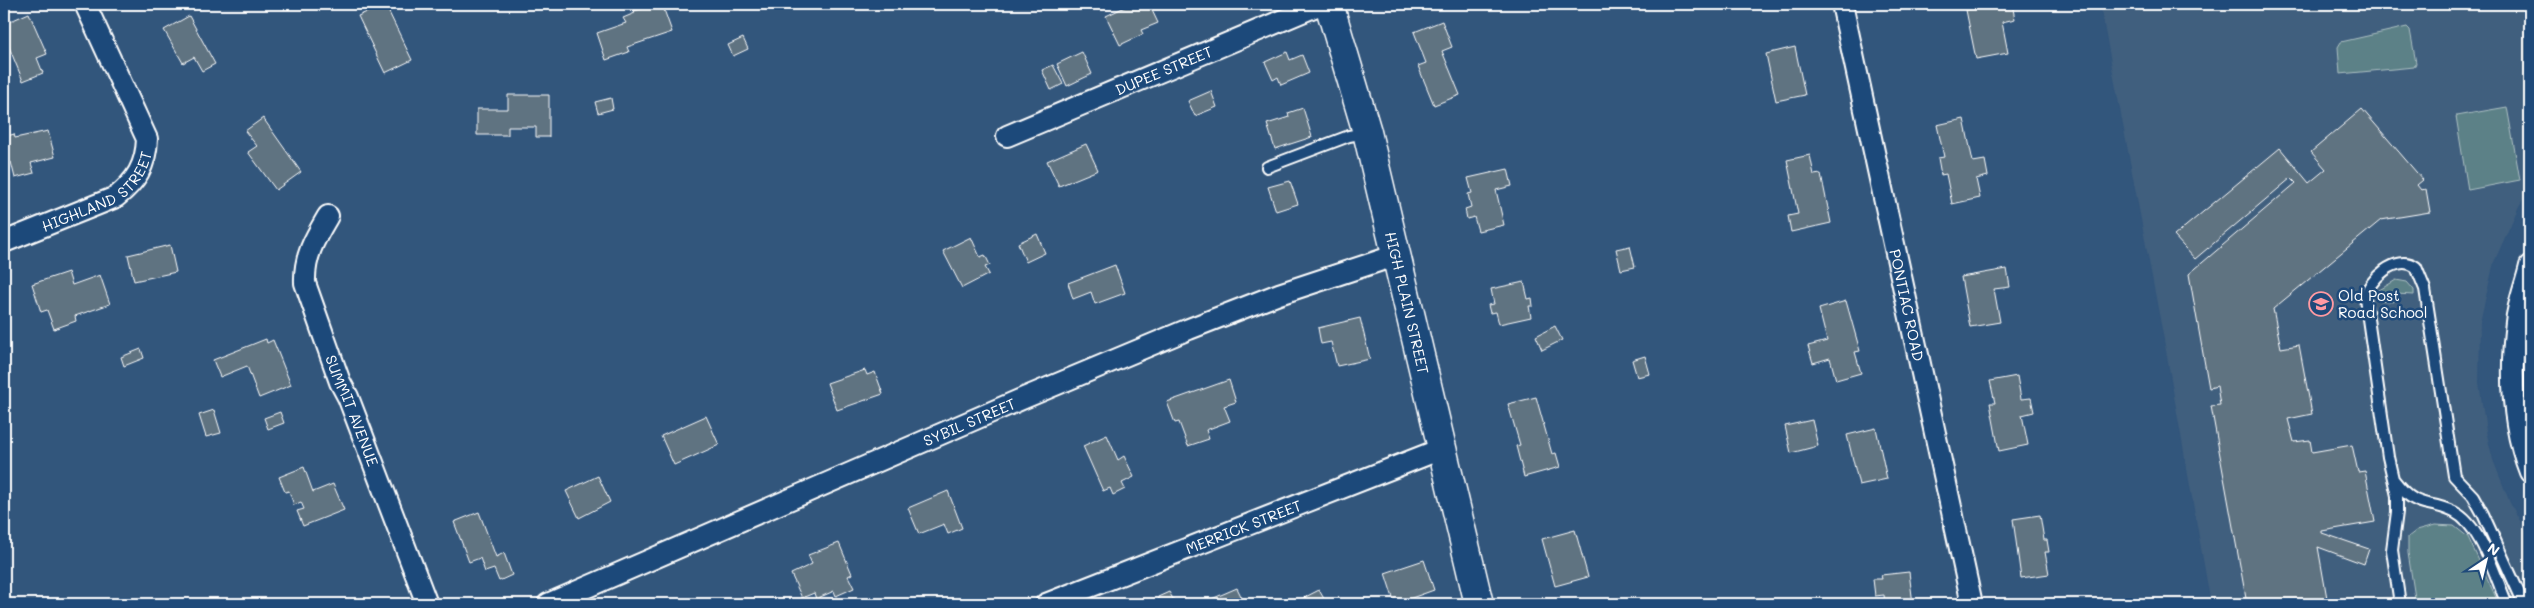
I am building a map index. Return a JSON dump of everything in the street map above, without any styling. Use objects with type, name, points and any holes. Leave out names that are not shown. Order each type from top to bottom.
[{"type":"main road","name":"HIGH PLAIN STREET","points":[[1329,4],[1367,132],[1478,604]]},
{"type":"street","name":"HIGHLAND STREET","points":[[4,242],[116,197],[131,185],[140,172],[146,152],[147,140],[86,4]]},
{"type":"street","name":"DUPEE STREET","points":[[1007,136],[1321,4]]},
{"type":"street","name":"PONTIAC ROAD","points":[[1842,4],[1972,604]]},
{"type":"street","name":"SUMMIT AVENUE","points":[[328,216],[311,245],[304,266],[305,283],[340,382],[348,397],[427,604]]},
{"type":"street","name":"SYBIL STREET","points":[[548,604],[1024,398],[1180,333],[1279,294],[1397,255]]},
{"type":"street","points":[[2530,266],[2516,321],[2514,394],[2517,424],[2530,472]]},
{"type":"street","name":"MERRICK STREET","points":[[1046,604],[1441,449]]},
{"type":"lane","points":[[1267,167],[1349,136],[1367,132]]},
{"type":"lane","points":[[2400,604],[2392,550],[2397,512],[2394,480],[2365,298],[2368,286],[2379,275],[2392,267],[2409,264],[2416,267],[2425,289],[2454,476],[2473,496],[2483,514],[2524,604]]},
{"type":"lane","points":[[2394,480],[2417,502],[2454,512],[2466,521],[2484,547],[2507,604]]},
{"type":"shaded area","name":"Old Post Road School","points":[[2100,4],[2530,4],[2530,189],[2519,206],[2494,262],[2480,322],[2479,383],[2486,431],[2493,460],[2510,503],[2530,538],[2530,604],[2211,604],[2165,345]]},
{"type":"green space","points":[[2407,27],[2410,30],[2416,63],[2414,67],[2340,74],[2338,47],[2341,42]]},
{"type":"green space","points":[[2507,107],[2520,180],[2468,190],[2456,116]]},
{"type":"green space","points":[[2396,280],[2407,282],[2414,290],[2414,295],[2395,294],[2394,302],[2375,299],[2376,292]]},
{"type":"green space","points":[[2435,525],[2454,526],[2468,537],[2499,604],[2416,604],[2408,553],[2408,537],[2417,530]]},
{"type":"building","points":[[385,4],[412,60],[385,73],[358,16]]},
{"type":"building","points":[[662,4],[672,32],[627,47],[629,52],[606,60],[597,33],[626,23],[623,18],[635,13],[633,11]]},
{"type":"building","points":[[1131,4],[1149,4],[1158,23],[1141,30],[1143,34],[1120,45],[1106,16]]},
{"type":"building","points":[[1982,4],[2012,4],[2015,19],[2002,22],[2008,53],[1976,59],[1966,10],[1983,7]]},
{"type":"building","points":[[29,13],[47,54],[37,58],[43,73],[23,81],[4,35],[4,24]]},
{"type":"building","points":[[189,16],[215,64],[202,71],[194,57],[183,63],[164,30]]},
{"type":"building","points":[[1442,21],[1452,47],[1442,51],[1460,95],[1434,105],[1418,66],[1426,63],[1414,32]]},
{"type":"building","points":[[743,38],[748,49],[733,56],[728,45]]},
{"type":"building","points":[[1795,47],[1805,95],[1776,101],[1766,54]]},
{"type":"building","points":[[1082,52],[1092,74],[1067,86],[1057,64]]},
{"type":"building","points":[[1287,52],[1290,60],[1302,55],[1309,73],[1281,85],[1278,77],[1273,80],[1265,62]]},
{"type":"building","points":[[1053,65],[1063,84],[1051,90],[1042,70]]},
{"type":"building","points":[[1211,91],[1217,107],[1195,116],[1188,101]]},
{"type":"building","points":[[508,95],[549,95],[549,137],[536,137],[536,127],[508,127],[508,135],[477,135],[477,109],[508,109]]},
{"type":"building","points":[[611,98],[613,109],[598,113],[595,102]]},
{"type":"building","points":[[1303,108],[1312,137],[1275,149],[1267,124],[1289,117],[1288,113]]},
{"type":"building","points":[[2362,109],[2423,180],[2417,185],[2421,190],[2426,189],[2430,212],[2381,220],[2273,309],[2281,348],[2299,345],[2312,414],[2288,419],[2294,442],[2310,440],[2312,452],[2352,445],[2358,472],[2365,471],[2375,522],[2322,531],[2322,533],[2369,549],[2364,564],[2318,547],[2328,604],[2247,604],[2211,406],[2220,405],[2217,386],[2209,388],[2189,274],[2296,183],[2291,178],[2195,259],[2174,236],[2280,148],[2309,183],[2326,169],[2311,152]]},
{"type":"building","points":[[263,118],[301,172],[276,190],[248,152],[257,146],[245,131]]},
{"type":"building","points":[[1964,119],[1973,162],[1985,160],[1988,176],[1976,179],[1980,198],[1952,204],[1946,174],[1941,175],[1938,158],[1944,157],[1937,125]]},
{"type":"building","points":[[48,131],[55,157],[31,163],[34,173],[15,178],[11,162],[4,164],[4,147],[6,146],[4,137],[14,134],[15,138]]},
{"type":"building","points":[[1086,144],[1098,170],[1059,186],[1047,161]]},
{"type":"building","points":[[1810,155],[1814,175],[1821,174],[1831,223],[1791,232],[1788,216],[1798,214],[1787,160]]},
{"type":"building","points":[[1508,169],[1512,186],[1496,190],[1504,225],[1478,231],[1474,217],[1467,219],[1465,209],[1471,207],[1468,194],[1472,193],[1468,178]]},
{"type":"building","points":[[1290,181],[1298,204],[1276,211],[1268,187]]},
{"type":"building","points":[[1037,234],[1045,253],[1026,262],[1018,243]]},
{"type":"building","points":[[971,237],[980,257],[985,255],[990,265],[985,267],[989,274],[962,288],[943,251]]},
{"type":"building","points":[[170,245],[176,272],[134,281],[128,255]]},
{"type":"building","points":[[1630,246],[1635,267],[1621,270],[1616,249]]},
{"type":"building","points":[[1115,265],[1125,293],[1095,304],[1091,292],[1073,299],[1068,283]]},
{"type":"building","points":[[2007,269],[2010,287],[1994,289],[2000,322],[1970,327],[1961,277]]},
{"type":"building","points":[[68,272],[72,285],[100,275],[110,304],[75,316],[76,321],[54,329],[47,310],[41,312],[32,284]]},
{"type":"building","points":[[1524,282],[1528,299],[1532,298],[1533,306],[1529,306],[1531,317],[1499,324],[1496,312],[1490,313],[1488,305],[1494,304],[1491,289]]},
{"type":"building","points":[[1846,301],[1860,351],[1855,352],[1861,373],[1836,380],[1830,358],[1813,363],[1808,346],[1827,341],[1819,309]]},
{"type":"building","points":[[1360,318],[1370,359],[1337,366],[1331,342],[1321,344],[1318,328]]},
{"type":"building","points":[[1555,326],[1562,340],[1542,350],[1536,336]]},
{"type":"building","points":[[266,339],[267,343],[273,340],[291,385],[259,398],[247,366],[220,377],[213,360]]},
{"type":"building","points":[[141,349],[144,358],[124,366],[121,357]]},
{"type":"building","points":[[1645,356],[1650,374],[1637,377],[1632,360]]},
{"type":"building","points":[[865,370],[867,375],[875,372],[883,394],[837,410],[827,383]]},
{"type":"building","points":[[2017,376],[2021,399],[2031,398],[2034,412],[2022,415],[2028,445],[1999,451],[1990,403],[1995,403],[1990,381]]},
{"type":"building","points":[[1229,380],[1236,402],[1224,406],[1230,421],[1206,430],[1209,439],[1188,446],[1179,422],[1175,423],[1167,402]]},
{"type":"building","points":[[1536,397],[1552,454],[1556,453],[1560,467],[1524,477],[1516,446],[1520,445],[1508,404]]},
{"type":"building","points":[[214,410],[221,433],[206,437],[199,415]]},
{"type":"building","points":[[280,412],[284,423],[268,429],[264,418]]},
{"type":"building","points":[[706,416],[719,445],[674,465],[661,436]]},
{"type":"building","points":[[1812,420],[1818,446],[1791,453],[1785,426]]},
{"type":"building","points":[[1876,428],[1887,479],[1859,485],[1847,435]]},
{"type":"building","points":[[1107,435],[1118,460],[1124,456],[1134,477],[1122,483],[1125,489],[1113,495],[1110,488],[1103,491],[1083,446]]},
{"type":"building","points":[[304,467],[313,492],[333,484],[344,510],[303,526],[297,511],[304,509],[301,502],[294,505],[289,491],[285,492],[279,477]]},
{"type":"building","points":[[598,476],[610,502],[579,518],[566,491]]},
{"type":"building","points":[[948,491],[962,528],[948,534],[944,524],[919,534],[908,508]]},
{"type":"building","points":[[479,512],[496,557],[504,553],[512,575],[499,581],[494,569],[485,572],[480,558],[469,562],[454,522]]},
{"type":"building","points":[[2040,515],[2044,540],[2047,540],[2049,552],[2045,552],[2049,574],[2021,578],[2013,519]]},
{"type":"building","points":[[1575,530],[1588,577],[1555,586],[1542,539]]},
{"type":"building","points":[[839,543],[852,574],[848,576],[854,588],[836,596],[834,591],[816,599],[814,593],[802,598],[791,574],[812,564],[808,555]]},
{"type":"building","points":[[1424,560],[1434,590],[1395,604],[1385,573]]},
{"type":"building","points":[[1909,572],[1913,604],[1885,604],[1884,595],[1875,596],[1873,579],[1882,579],[1881,575]]},
{"type":"building","points":[[1237,588],[1245,604],[1209,604],[1207,601]]},
{"type":"building","points":[[1319,590],[1327,604],[1292,604]]},
{"type":"building","points":[[1169,592],[1176,604],[1161,604],[1158,597]]},
{"type":"building","points":[[733,599],[734,604],[706,604]]},
{"type":"place","name":"Old Post Road School","points":[[2321,304]]}]
